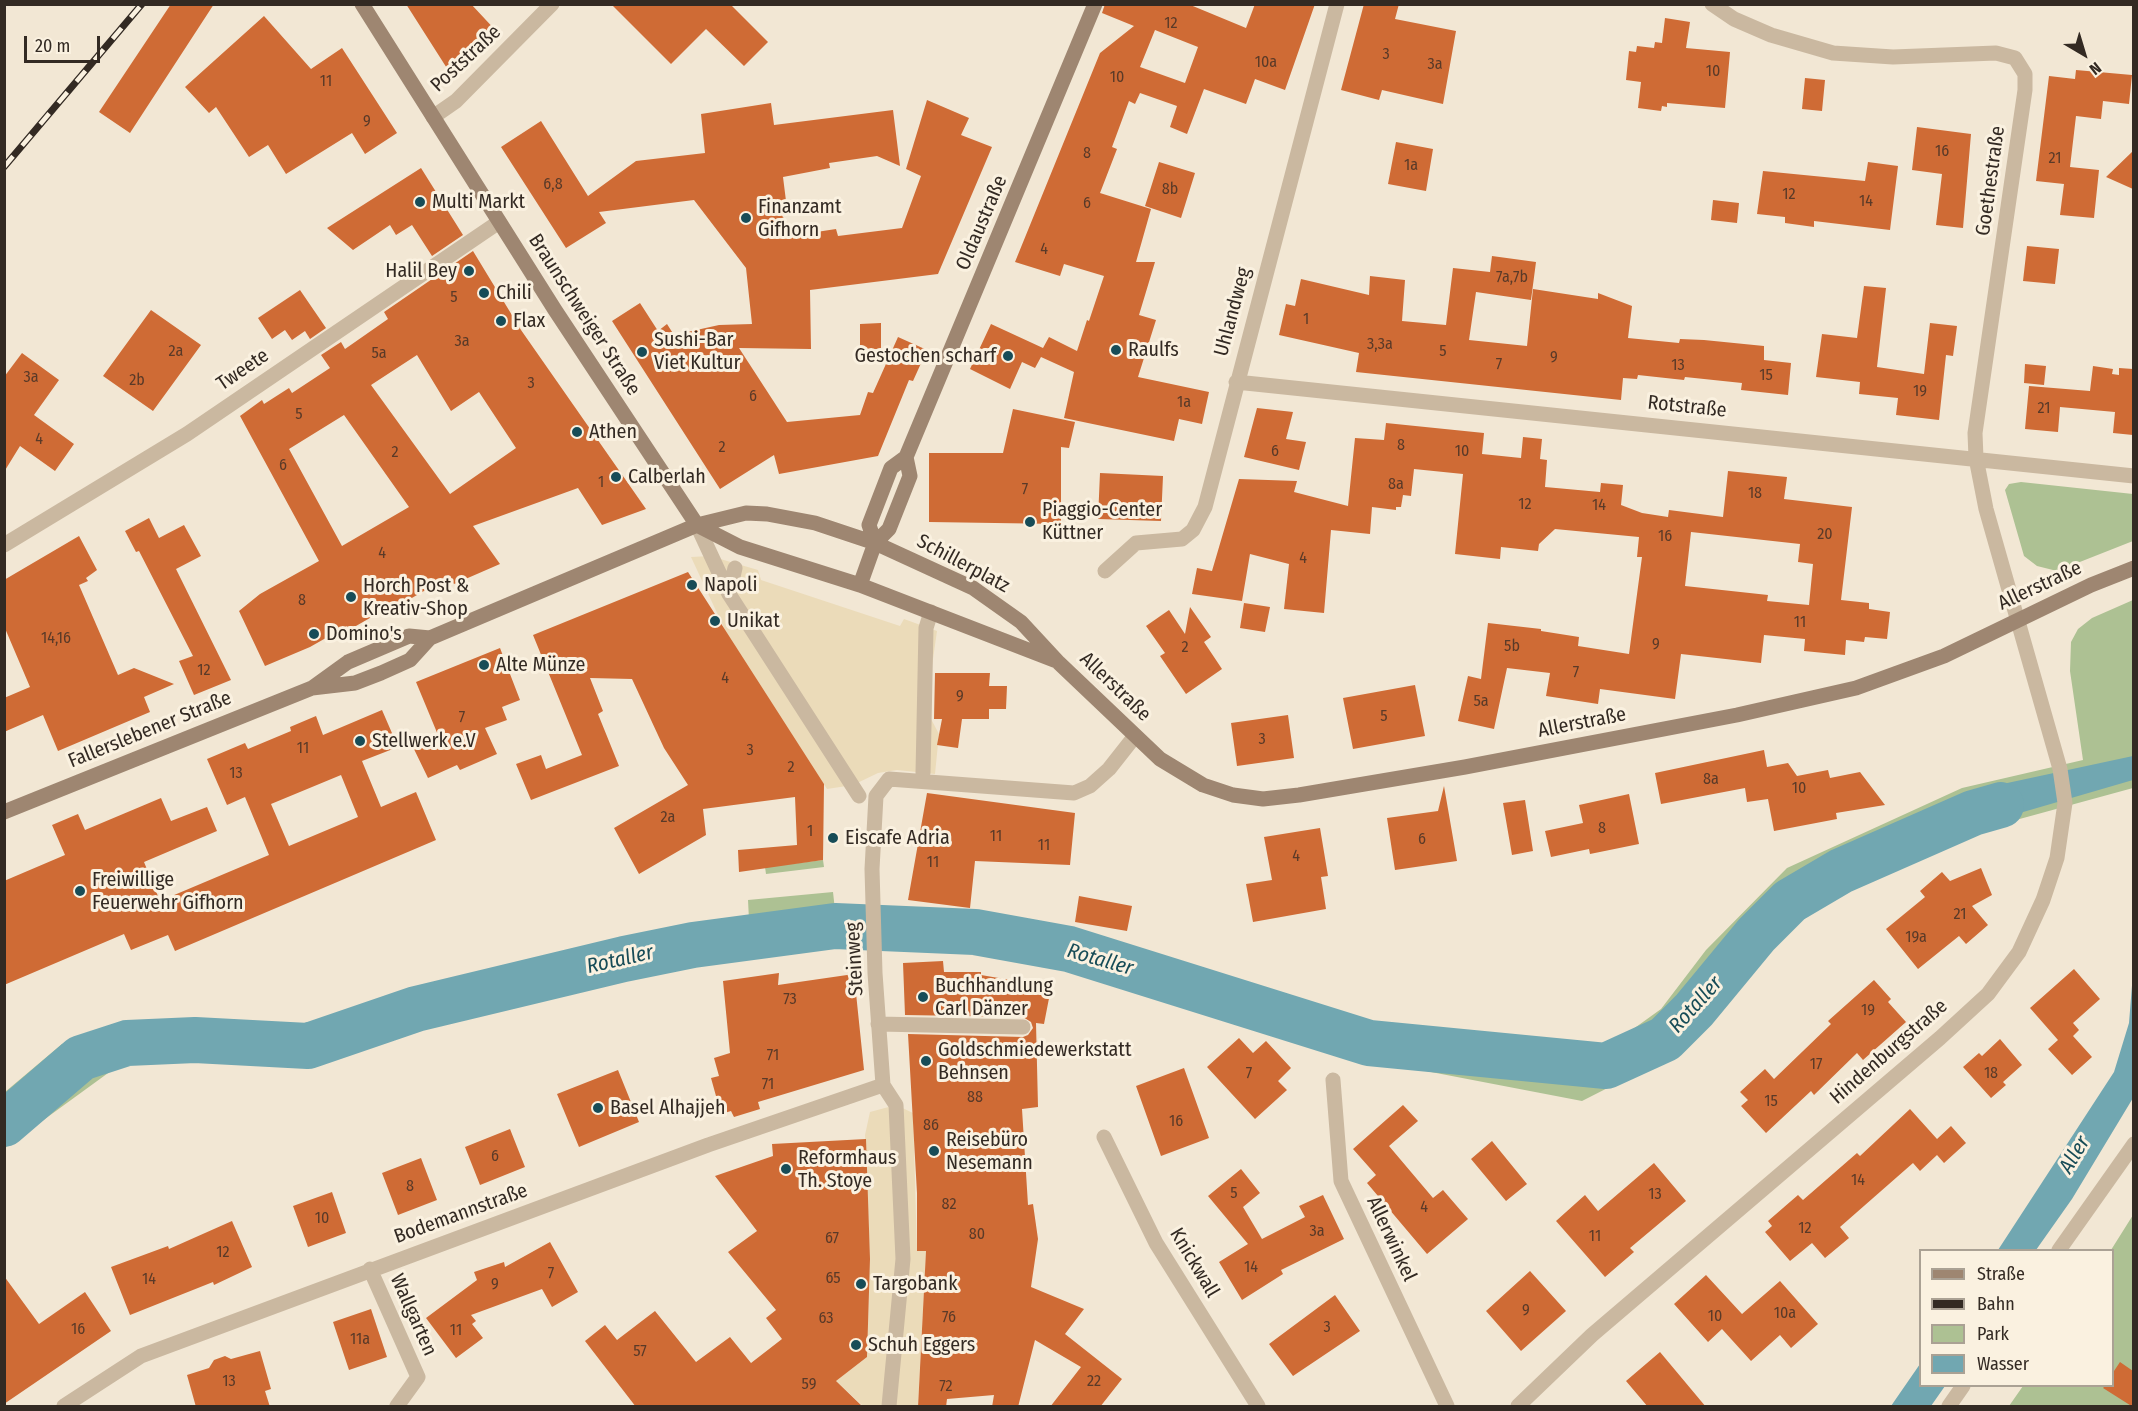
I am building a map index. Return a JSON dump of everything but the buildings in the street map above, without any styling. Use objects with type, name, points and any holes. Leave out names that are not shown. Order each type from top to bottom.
[{"type":"street","name":"Braunschweiger Straße","points":[[362,4],[499,222],[697,525]]},
{"type":"street","name":"Poststraße","points":[[433,117],[456,101],[552,4]]},
{"type":"street","name":"Oldaustraße","points":[[860,585],[875,543],[869,525],[891,468],[906,457],[1095,4]]},
{"type":"street","name":"Uhlandweg","points":[[1105,571],[1136,543],[1182,539],[1193,530],[1205,507],[1336,4]]},
{"type":"street","name":"Goethestraße","points":[[1712,4],[1734,19],[1771,35],[1833,53],[1893,57],[1996,53],[2015,58],[2025,74],[2025,90],[1976,433],[1976,458],[1986,509],[2019,619]]},
{"type":"street","name":"Tweete","points":[[4,545],[187,434],[499,222]]},
{"type":"street","name":"Rotstraße","points":[[1236,381],[2133,476]]},
{"type":"street","name":"Schillerplatz","points":[[697,525],[746,513],[767,514],[815,523],[875,543],[930,567],[998,603],[1021,622],[1059,663]]},
{"type":"street","points":[[697,525],[740,547],[860,585],[1059,663]]},
{"type":"street","points":[[697,525],[729,594],[860,796]]},
{"type":"street","name":"Fallerslebener Straße","points":[[312,688],[355,683],[381,673],[410,660],[430,638],[697,525]]},
{"type":"street","points":[[729,594],[735,568]]},
{"type":"street","name":"Allerstraße","points":[[1059,663],[1160,759],[1203,785],[1233,795],[1253,798],[1299,795],[1737,715],[1856,688],[1944,656],[2019,619],[2133,568]]},
{"type":"street","points":[[923,773],[926,628],[931,612]]},
{"type":"street","name":"Hindenburgstraße","points":[[1518,1407],[1592,1335],[1940,1038],[1988,994],[2019,952],[2043,900],[2057,858],[2065,803],[2060,769],[2019,619]]},
{"type":"street","name":"Fallerslebener Straße","points":[[4,812],[312,688],[348,662],[409,636],[430,638]]},
{"type":"street","name":"Steinweg","points":[[889,1407],[903,1259],[896,1105],[883,1085],[878,1024],[873,903],[876,796],[889,778],[1074,793],[1090,786],[1109,769],[1135,736]]},
{"type":"street","points":[[878,1024],[1023,1027]]},
{"type":"street","name":"Allerwinkel","points":[[1333,1080],[1341,1181],[1447,1407]]},
{"type":"street","name":"Bodemannstraße","points":[[64,1407],[141,1356],[708,1145],[883,1085]]},
{"type":"street","name":"Knickwall","points":[[1104,1137],[1156,1243],[1258,1407]]},
{"type":"street","points":[[2060,1249],[2133,1144]]},
{"type":"street","name":"Wallgarten","points":[[370,1269],[418,1377],[397,1407]]},
{"type":"street","points":[[1949,1407],[1962,1387]]},
{"type":"green space","points":[[2021,482],[2133,494],[2133,541],[2057,571],[2037,566],[2024,556],[2005,490],[2009,484]]},
{"type":"green space","points":[[2133,600],[2133,788],[1994,826],[1864,879],[1800,912],[1688,1038],[1645,1069],[1582,1101],[1332,1053],[1169,1001],[1056,957],[922,940],[831,941],[692,957],[483,1005],[371,1041],[284,1063],[157,1058],[115,1068],[5,1148],[5,1092],[62,1044],[138,1022],[316,1027],[463,976],[634,936],[834,911],[963,911],[1063,930],[1350,1018],[1562,1050],[1611,1045],[1661,1009],[1706,950],[1787,868],[1962,788],[2083,760],[2070,671],[2071,642],[2078,629],[2092,618]]},
{"type":"green space","points":[[823,860],[824,867],[766,874],[765,867]]},
{"type":"green space","points":[[833,892],[835,910],[749,920],[748,900]]},
{"type":"green space","points":[[2133,1215],[2133,1406],[2009,1406],[2022,1387],[2114,1387],[2114,1249],[2112,1249]]},
{"type":"shaded area","points":[[710,556],[758,570],[761,580],[900,626],[904,619],[937,631],[931,673],[931,719],[939,734],[935,774],[897,770],[878,773],[853,785],[827,789],[725,630],[691,557]]},
{"type":"shaded area","points":[[896,1105],[913,1113],[917,1251],[926,1251],[918,1406],[863,1406],[836,1381],[867,1357],[870,1259],[865,1135],[870,1112]]},
{"type":"water","points":[[2133,756],[2133,780],[2006,817],[1950,841],[1933,810],[1984,788]]},
{"type":"water","name":"Aller","points":[[2133,973],[2133,1098],[2072,1199],[2037,1249],[1999,1249],[2114,1072],[2129,1023]]},
{"type":"water","points":[[1919,1365],[1919,1387],[1944,1387],[1931,1406],[1891,1406]]},
{"type":"waterway","name":"Rotaller","points":[[4,1124],[81,1058],[127,1043],[195,1040],[308,1046],[416,1009],[624,959],[693,945],[835,926],[975,932],[1069,949],[1369,1043],[1606,1066],[1665,1039],[1694,1010],[1756,935],[1790,901],[1841,871],[1973,813],[2001,805]]},
{"type":"railway","points":[[4,167],[142,4]]},
{"type":"place","name":"Multi Markt","points":[[420,202]]},
{"type":"place","name":"Finanzamt Gifhorn","points":[[746,218]]},
{"type":"place","name":"Halil Bey","points":[[469,271]]},
{"type":"place","name":"Chili","points":[[484,293]]},
{"type":"place","name":"Flax","points":[[501,321]]},
{"type":"place","name":"Raulfs","points":[[1116,350]]},
{"type":"place","name":"Sushi-Bar Viet Kultur","points":[[642,352]]},
{"type":"place","name":"Gestochen scharf","points":[[1008,356]]},
{"type":"place","name":"Athen","points":[[577,432]]},
{"type":"place","name":"Calberlah","points":[[616,477]]},
{"type":"place","name":"Piaggio-Center Küttner","points":[[1030,522]]},
{"type":"place","name":"Napoli","points":[[692,585]]},
{"type":"place","name":"Horch Post & Kreativ-Shop","points":[[351,597]]},
{"type":"place","name":"Unikat","points":[[715,621]]},
{"type":"place","name":"Domino's","points":[[314,634]]},
{"type":"place","name":"Alte Münze","points":[[484,665]]},
{"type":"place","name":"Stellwerk e.V","points":[[360,741]]},
{"type":"place","name":"Eiscafe Adria","points":[[833,838]]},
{"type":"place","name":"Freiwillige Feuerwehr Gifhorn","points":[[80,891]]},
{"type":"place","name":"Buchhandlung Carl Dänzer","points":[[923,997]]},
{"type":"place","name":"Goldschmiedewerkstatt Behnsen","points":[[926,1061]]},
{"type":"place","name":"Basel Alhajjeh","points":[[598,1108]]},
{"type":"place","name":"Reisebüro Nesemann","points":[[934,1151]]},
{"type":"place","name":"Reformhaus Th. Stoye","points":[[786,1169]]},
{"type":"place","name":"Targobank","points":[[861,1284]]},
{"type":"place","name":"Schuh Eggers","points":[[856,1345]]}]
